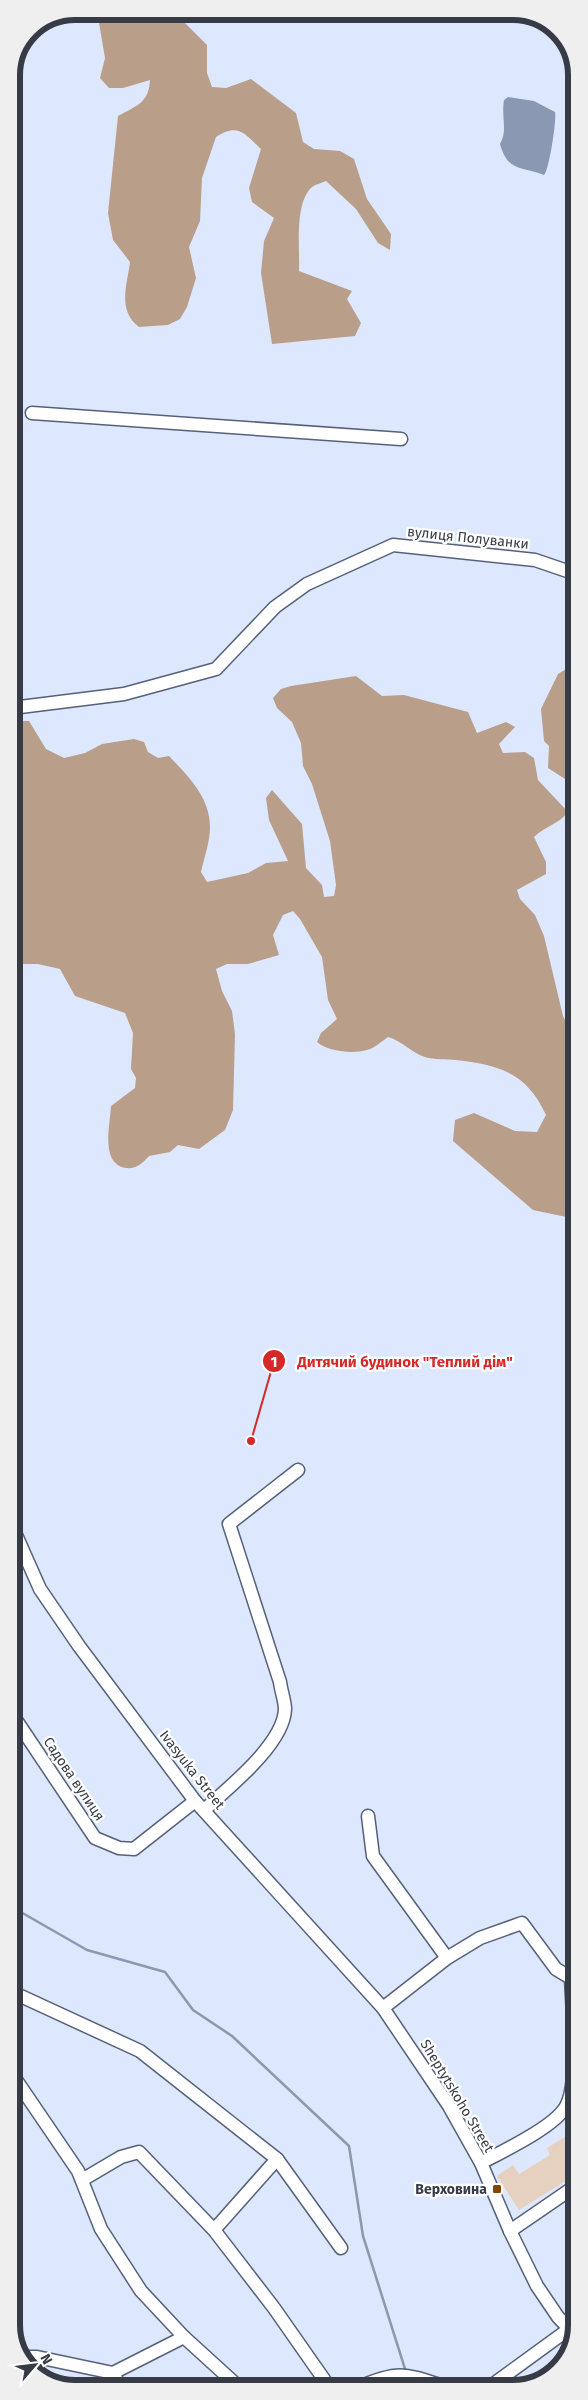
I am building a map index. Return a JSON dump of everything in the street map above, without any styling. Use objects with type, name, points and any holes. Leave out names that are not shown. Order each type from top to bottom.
[{"type":"street","points":[[32,414],[401,439]]},
{"type":"street","name":"вулиця Полуванки","points":[[20,707],[124,694],[216,669],[275,607],[307,584],[393,545],[535,560],[568,571]]},
{"type":"street","points":[[199,1805],[247,1771],[269,1747],[281,1724],[285,1709],[280,1682],[229,1524],[298,1470]]},
{"type":"street","name":"Ivasyuka Street","points":[[20,1544],[40,1589],[79,1646],[199,1805],[383,2008]]},
{"type":"street","name":"Садова вулиця","points":[[20,1726],[96,1838],[119,1848],[134,1849],[199,1805]]},
{"type":"street","points":[[368,1816],[373,1856],[447,1958]]},
{"type":"street","points":[[383,2008],[447,1958],[480,1938],[522,1923],[556,1970],[568,1973]]},
{"type":"street","points":[[20,1996],[140,2051],[277,2159],[341,2248]]},
{"type":"street","name":"Sheptytskoho Street","points":[[383,2008],[449,2106],[481,2163],[510,2231],[537,2286],[568,2327]]},
{"type":"street","points":[[20,2086],[78,2171],[101,2229],[141,2291],[184,2337],[231,2380]]},
{"type":"street","points":[[481,2163],[553,2120],[566,2107],[568,2101]]},
{"type":"street","points":[[82,2180],[121,2157],[138,2152],[214,2230],[274,2308],[324,2380]]},
{"type":"street","points":[[214,2230],[277,2159]]},
{"type":"street","points":[[510,2231],[568,2191]]},
{"type":"street","points":[[500,2380],[567,2334]]},
{"type":"street","points":[[30,2357],[113,2373],[184,2337]]},
{"type":"street","points":[[113,2373],[117,2380]]},
{"type":"street","points":[[374,2380],[381,2377],[405,2374],[424,2380]]},
{"type":"shaded area","points":[[99,20],[182,20],[207,45],[207,73],[212,87],[226,88],[251,79],[296,113],[303,142],[314,149],[340,151],[354,159],[367,199],[391,234],[390,250],[378,243],[356,209],[326,181],[312,187],[306,194],[303,204],[299,227],[299,271],[352,291],[347,299],[361,323],[355,336],[272,344],[261,273],[264,241],[274,218],[252,202],[249,188],[261,149],[245,134],[235,130],[216,137],[202,178],[200,221],[189,247],[196,278],[187,307],[180,319],[168,325],[139,327],[132,320],[128,313],[125,297],[130,262],[113,240],[108,213],[118,116],[144,99],[150,80],[123,88],[109,88],[100,78],[105,58]]},
{"type":"shaded area","points":[[568,668],[568,779],[548,768],[549,746],[544,741],[541,709],[558,674]]},
{"type":"shaded area","points":[[356,676],[382,696],[404,695],[468,712],[477,733],[506,722],[515,727],[499,744],[503,753],[525,752],[534,758],[538,780],[568,812],[534,837],[546,862],[546,874],[517,890],[520,899],[535,915],[544,936],[563,1016],[568,1026],[568,1217],[533,1210],[453,1141],[455,1120],[474,1113],[515,1131],[537,1132],[546,1115],[530,1089],[521,1080],[486,1065],[425,1057],[388,1037],[370,1049],[355,1052],[334,1050],[317,1042],[321,1033],[337,1019],[328,1000],[322,957],[300,919],[293,911],[283,915],[273,935],[279,955],[248,964],[227,964],[216,969],[222,991],[232,1011],[235,1034],[233,1110],[225,1130],[199,1149],[178,1145],[170,1152],[149,1156],[141,1164],[133,1168],[118,1165],[113,1159],[108,1143],[111,1106],[135,1088],[136,1078],[131,1069],[133,1033],[125,1013],[75,996],[60,969],[38,964],[20,964],[20,721],[29,721],[46,749],[64,758],[85,753],[102,744],[134,739],[144,742],[148,752],[158,758],[169,756],[197,788],[206,806],[209,816],[210,833],[201,872],[207,882],[248,873],[266,863],[288,861],[269,820],[266,798],[272,790],[302,824],[306,868],[322,885],[324,897],[334,896],[336,885],[330,841],[312,784],[303,766],[301,743],[292,722],[277,708],[273,698],[281,689]]},
{"type":"shaded area","points":[[568,938],[568,956],[565,939]]},
{"type":"shaded area","points":[[568,2135],[568,2180],[519,2210],[497,2176],[513,2165],[519,2174],[550,2155],[547,2148]]},
{"type":"water","points":[[508,97],[534,101],[555,112],[552,144],[544,175],[516,167],[511,164],[503,153],[500,144],[504,134],[503,106],[504,100]]},
{"type":"waterway","points":[[20,1912],[87,1950],[165,1972],[193,2010],[232,2036],[349,2146],[363,2236],[406,2372]]},
{"type":"place","name":"Дитячий будинок \"Теплий дім\"","points":[[251,1441]]},
{"type":"place","name":"Верховина","points":[[497,2189]]}]
